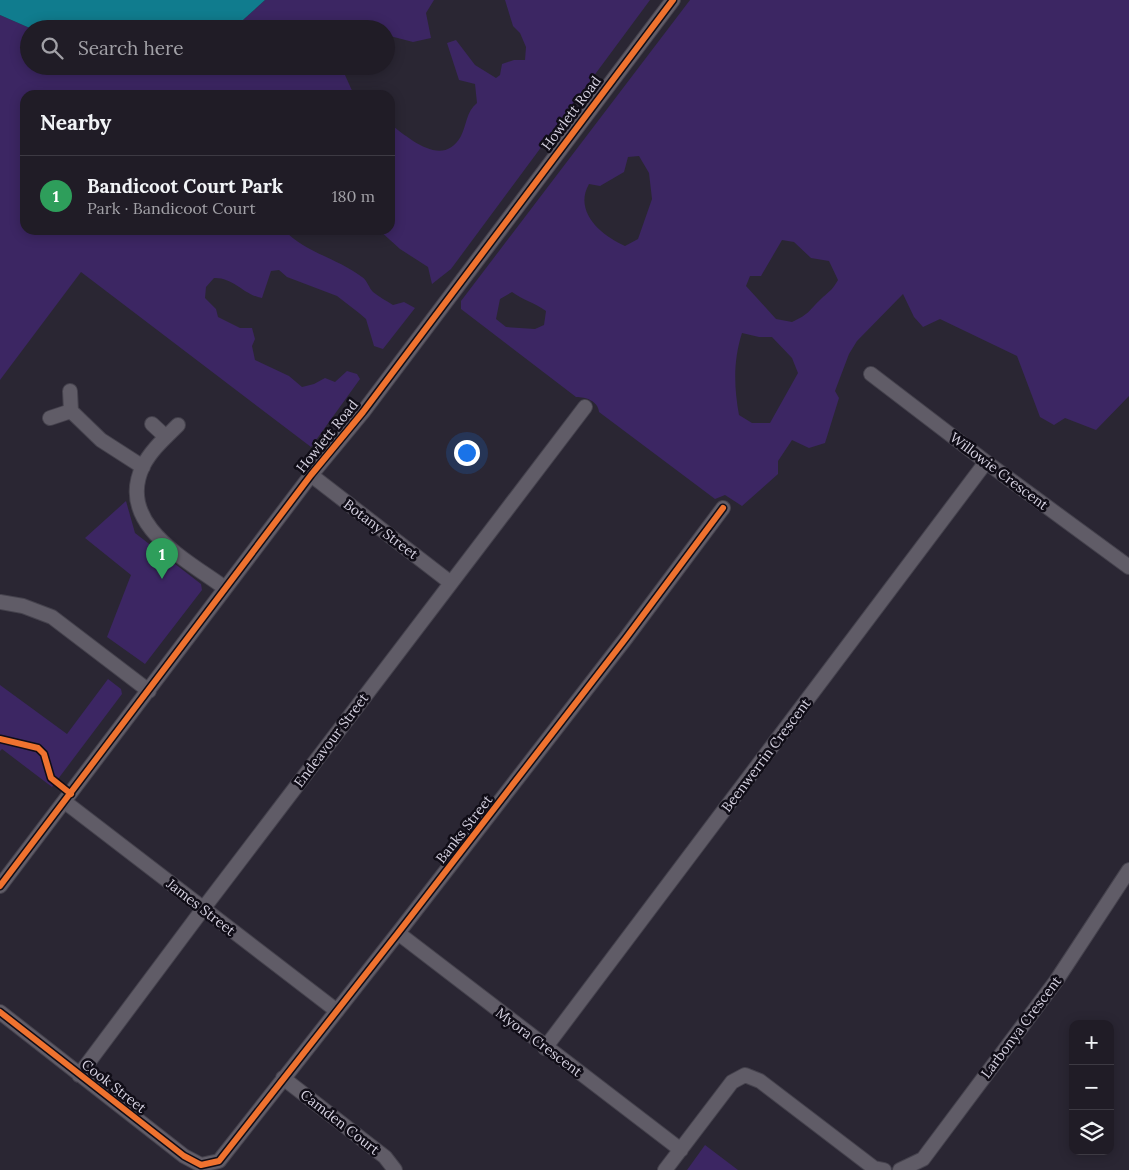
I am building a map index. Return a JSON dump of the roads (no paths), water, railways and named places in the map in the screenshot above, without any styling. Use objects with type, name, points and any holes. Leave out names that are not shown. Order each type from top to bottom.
[{"type":"street","name":"Howlett Road","points":[[0,886],[149,691],[310,475],[363,412],[673,0]]},
{"type":"street","name":"Willowie Crescent","points":[[871,374],[986,462],[1128,564]]},
{"type":"street","points":[[70,391],[71,411],[101,440],[143,467]]},
{"type":"street","name":"Endeavour Street","points":[[79,1075],[585,407]]},
{"type":"street","points":[[50,418],[71,411]]},
{"type":"street","points":[[152,424],[166,437]]},
{"type":"street","points":[[178,425],[166,437],[143,467],[136,491],[139,512],[151,532],[225,588]]},
{"type":"street","name":"Beenwerrin Crescent","points":[[545,1048],[986,462]]},
{"type":"street","name":"Botany Street","points":[[310,475],[451,583]]},
{"type":"street","name":"Banks Street","points":[[219,1161],[398,934],[626,638],[723,508]]},
{"type":"street","points":[[0,602],[30,608],[52,617],[149,691]]},
{"type":"street","name":"James Street","points":[[65,802],[337,1010]]},
{"type":"street","name":"Larbonya Crescent","points":[[900,1170],[923,1159],[1056,981],[1129,870]]},
{"type":"street","name":"Myora Crescent","points":[[398,934],[681,1150]]},
{"type":"street","name":"Cook Street","points":[[0,1012],[184,1156],[201,1165],[219,1161]]},
{"type":"street","points":[[665,1170],[732,1082],[745,1075],[760,1081],[874,1168],[884,1170]]},
{"type":"street","name":"Camden Court","points":[[283,1078],[385,1157],[395,1170]]},
{"type":"water","points":[[0,0],[265,0],[243,20],[20,20],[20,24],[0,15]]},
{"type":"place","name":"Bandicoot Court Park","points":[[162,579]]}]
